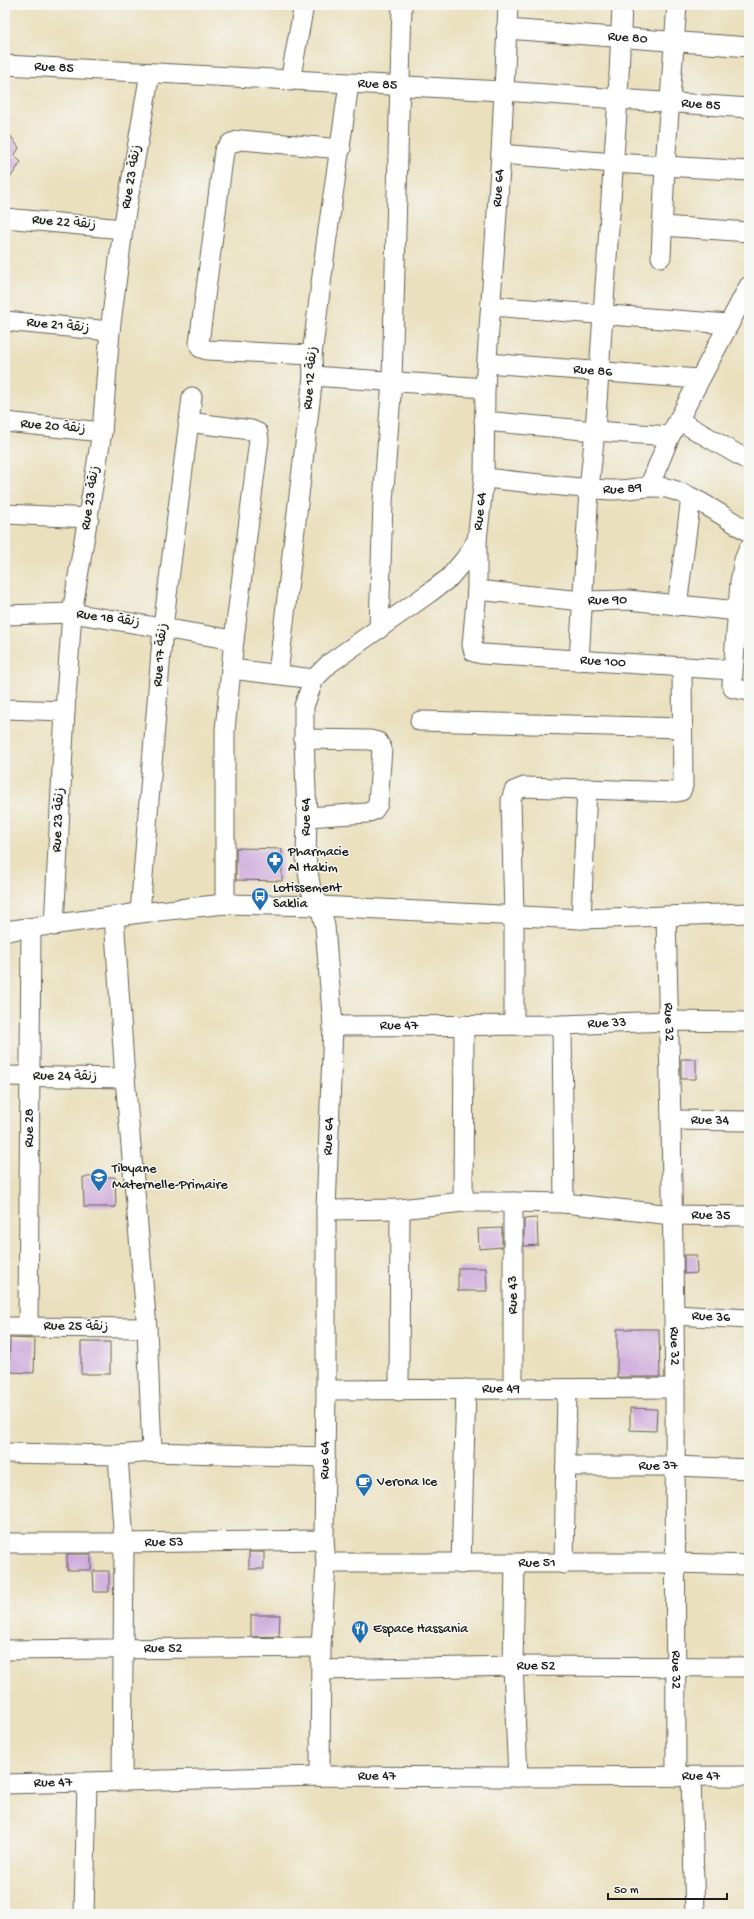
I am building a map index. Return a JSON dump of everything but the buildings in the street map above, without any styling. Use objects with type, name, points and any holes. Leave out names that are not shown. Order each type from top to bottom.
[{"type":"street","points":[[290,81],[304,5]]},
{"type":"street","points":[[379,628],[383,502],[392,381],[402,5]]},
{"type":"street","name":"Rue 64","points":[[320,1776],[321,1648],[326,1564],[324,1540],[326,1210],[333,1026],[328,947],[325,926],[320,906],[310,890],[306,859],[307,817],[304,706],[314,679],[347,650],[448,578],[465,558],[477,540],[484,478],[485,388],[501,154],[502,91],[508,5]]},
{"type":"street","points":[[579,660],[589,488],[595,432],[614,163],[622,5]]},
{"type":"street","points":[[661,257],[665,166],[677,5]]},
{"type":"street","name":"Rue 80","points":[[506,29],[749,47]]},
{"type":"street","name":"Rue 85","points":[[5,65],[400,87],[502,91],[749,108]]},
{"type":"street","name":"Rue 23 زنقة","points":[[54,926],[65,711],[72,613],[89,518],[102,432],[110,331],[123,229],[150,73]]},
{"type":"street","name":"Rue 12 زنقة","points":[[278,674],[313,376],[312,355],[349,84]]},
{"type":"street","points":[[312,355],[207,350],[201,348],[199,343],[224,152],[231,143],[241,140],[341,149]]},
{"type":"street","points":[[501,154],[614,163],[749,170]]},
{"type":"street","name":"Rue 22 زنقة","points":[[5,218],[123,229]]},
{"type":"street","points":[[662,226],[749,232]]},
{"type":"street","points":[[649,487],[674,428],[749,286]]},
{"type":"street","points":[[491,306],[729,324]]},
{"type":"street","name":"Rue 21 زنقة","points":[[5,321],[110,331]]},
{"type":"street","name":"Rue 86","points":[[487,363],[699,379]]},
{"type":"street","points":[[313,376],[485,388]]},
{"type":"street","name":"Rue 17 زنقة","points":[[140,913],[163,627],[192,397]]},
{"type":"street","points":[[484,421],[595,432],[674,428],[749,461]]},
{"type":"street","name":"Rue 20 زنقة","points":[[5,422],[102,432]]},
{"type":"street","points":[[188,422],[251,430],[258,433],[259,440],[234,640],[225,730],[225,904]]},
{"type":"street","name":"Rue 89","points":[[484,478],[589,488],[634,490],[649,487],[666,488],[691,498],[749,532]]},
{"type":"street","points":[[677,606],[691,498]]},
{"type":"street","points":[[5,514],[89,518]]},
{"type":"street","points":[[477,540],[477,590]]},
{"type":"street","points":[[738,683],[738,611],[744,560],[749,548]]},
{"type":"street","name":"Rue 90","points":[[477,590],[582,601],[628,600],[738,611]]},
{"type":"street","name":"Rue 100","points":[[477,590],[472,645],[474,652],[482,654],[682,668],[738,683]]},
{"type":"street","name":"Rue 18 زنقة","points":[[5,615],[72,613],[234,640]]},
{"type":"street","points":[[514,1024],[514,914],[511,800],[514,791],[524,787],[681,791],[683,786],[682,668]]},
{"type":"street","points":[[231,669],[314,679]]},
{"type":"street","points":[[5,709],[65,711]]},
{"type":"street","points":[[420,721],[683,728]]},
{"type":"street","points":[[304,739],[370,740],[378,742],[382,750],[378,804],[374,810],[367,813],[307,817]]},
{"type":"street","points":[[581,919],[587,788]]},
{"type":"street","points":[[5,931],[54,926],[140,913],[225,904],[320,906],[514,914],[581,919],[749,913]]},
{"type":"street","name":"Rue 32","points":[[666,916],[675,1388],[675,1666],[695,1914]]},
{"type":"street","points":[[114,917],[125,1078],[147,1328],[152,1452]]},
{"type":"street","name":"Rue 28","points":[[28,1327],[31,928]]},
{"type":"street","name":"Rue 33","points":[[464,1025],[562,1025],[668,1021],[749,1022]]},
{"type":"street","points":[[462,1202],[464,1025]]},
{"type":"street","name":"Rue 47","points":[[333,1026],[464,1025]]},
{"type":"street","points":[[562,1025],[564,1203]]},
{"type":"street","name":"Rue 24 زنقة","points":[[5,1076],[125,1078]]},
{"type":"street","name":"Rue 34","points":[[671,1120],[749,1121]]},
{"type":"street","name":"Rue 35","points":[[326,1210],[400,1209],[462,1202],[513,1202],[564,1203],[672,1215],[749,1216]]},
{"type":"street","name":"Rue 43","points":[[513,1202],[513,1389]]},
{"type":"street","points":[[399,1391],[400,1209]]},
{"type":"street","name":"Rue 36","points":[[674,1315],[749,1319]]},
{"type":"street","name":"Rue 25 زنقة","points":[[5,1327],[147,1328]]},
{"type":"street","name":"Rue 49","points":[[326,1390],[399,1391],[466,1389],[675,1388]]},
{"type":"street","points":[[461,1564],[466,1389]]},
{"type":"street","points":[[564,1564],[567,1389]]},
{"type":"street","points":[[5,1453],[118,1455],[152,1452],[325,1457]]},
{"type":"street","points":[[118,1455],[124,1543],[122,1780]]},
{"type":"street","name":"Rue 37","points":[[566,1466],[675,1466],[749,1469]]},
{"type":"street","name":"Rue 53","points":[[5,1543],[324,1540]]},
{"type":"street","name":"Rue 51","points":[[326,1564],[675,1563],[749,1565]]},
{"type":"street","points":[[515,1564],[513,1666],[518,1777]]},
{"type":"street","name":"Rue 52","points":[[5,1650],[321,1648]]},
{"type":"street","name":"Rue 52","points":[[322,1670],[513,1666],[749,1667]]},
{"type":"street","name":"Rue 47","points":[[5,1784],[320,1776],[749,1776]]},
{"type":"street","points":[[84,1914],[87,1782]]},
{"type":"place","name":"Pharmacie Al Hakim","points":[[275,875]]},
{"type":"place","name":"Lotissement Saklia","points":[[260,911]]},
{"type":"place","name":"Tibyane Maternelle-Primaire","points":[[99,1192]]},
{"type":"place","name":"Verona Ice","points":[[364,1497]]},
{"type":"place","name":"Espace Hassania","points":[[360,1644]]}]
